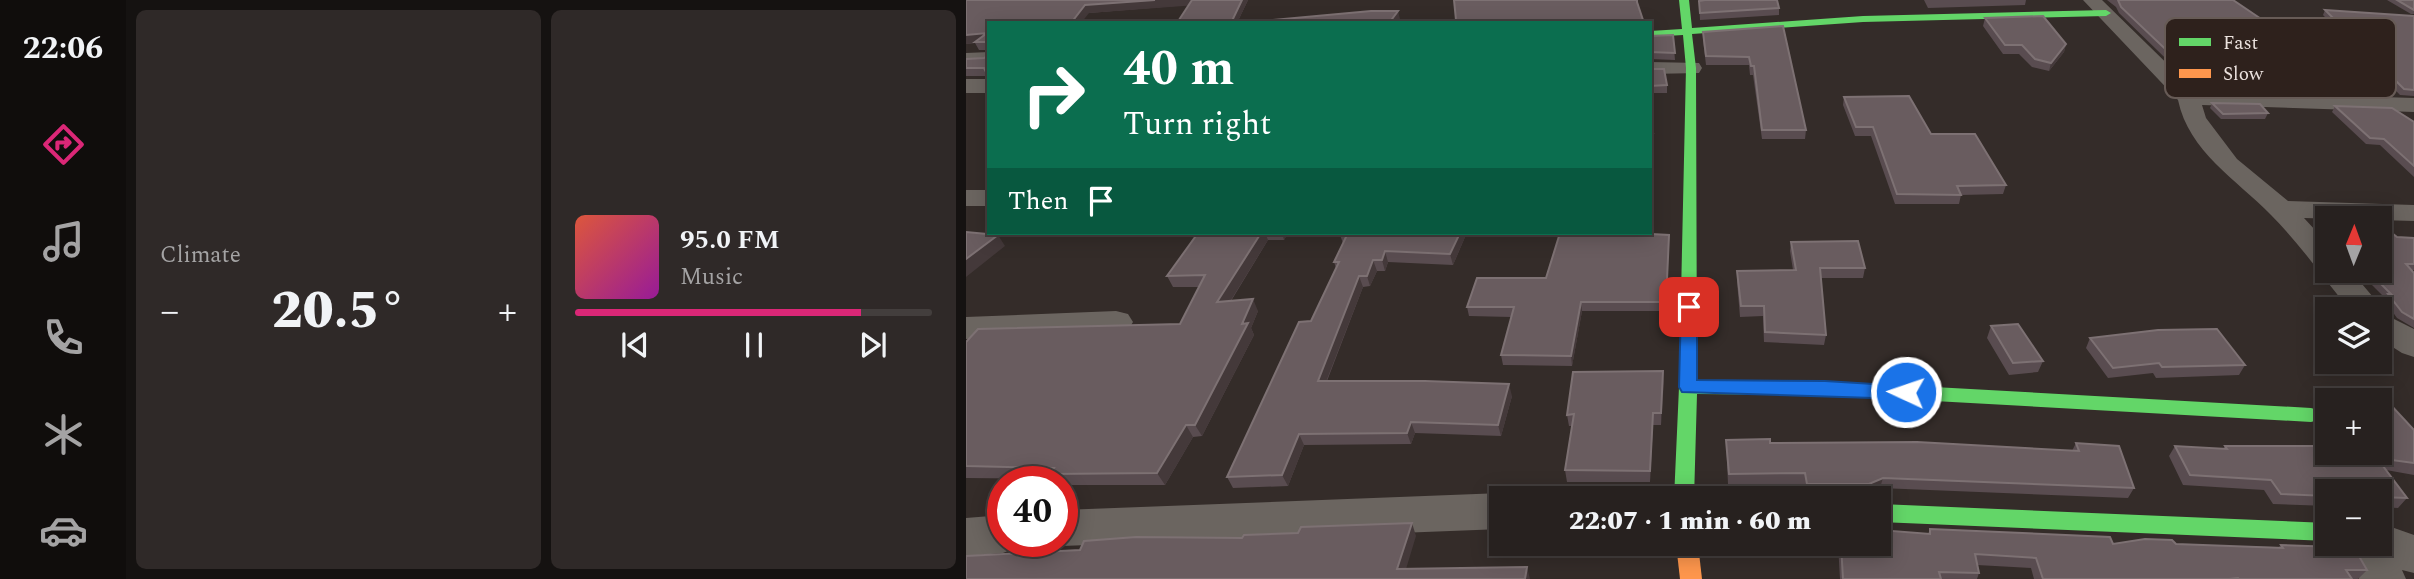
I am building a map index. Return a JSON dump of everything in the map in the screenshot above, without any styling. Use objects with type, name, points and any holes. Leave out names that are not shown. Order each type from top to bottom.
[{"type":"street","points":[[1684,0],[1691,68],[1684,486]]},
{"type":"street","points":[[1652,34],[2099,6],[2165,73]]},
{"type":"street","points":[[966,59],[987,58]]},
{"type":"street","points":[[1652,68],[1691,68]]},
{"type":"street","points":[[966,86],[987,86]]},
{"type":"street","points":[[2315,248],[2281,209],[2228,164],[2194,119],[2189,98],[2414,104]]},
{"type":"street","points":[[966,198],[987,198]]},
{"type":"street","points":[[2281,209],[2414,213]]},
{"type":"street","points":[[966,328],[1116,321]]},
{"type":"street","points":[[2392,331],[2414,345]]},
{"type":"street","points":[[1688,387],[1825,388],[2311,415]]},
{"type":"street","points":[[1078,527],[1489,512]]},
{"type":"street","points":[[1891,513],[2315,531]]},
{"type":"street","points":[[966,537],[987,535]]},
{"type":"street","points":[[1688,556],[1691,579]]},
{"type":"building","points":[[966,0],[1155,0],[1085,5],[1073,21],[987,21],[987,33],[966,35]]},
{"type":"building","points":[[1192,0],[1242,0],[1232,21],[1178,21]]},
{"type":"building","points":[[1454,0],[1637,0],[1643,21],[1456,21]]},
{"type":"building","points":[[1777,0],[1779,8],[1700,13],[1699,1]]},
{"type":"building","points":[[2118,0],[2233,0],[2260,18],[2165,18],[2165,49],[2121,7]]},
{"type":"building","points":[[2397,0],[2414,0],[2414,10]]},
{"type":"building","points":[[2325,10],[2414,16],[2414,90],[2404,89],[2396,81],[2396,18],[2333,18]]},
{"type":"building","points":[[1371,11],[1398,11],[1390,21],[1261,21]]},
{"type":"building","points":[[2043,16],[2066,44],[2051,63],[2035,59],[2022,45],[2005,45],[1985,18]]},
{"type":"building","points":[[1783,26],[1806,130],[1762,130],[1754,66],[1751,66],[1749,57],[1706,56],[1703,32]]},
{"type":"building","points":[[987,33],[987,56],[986,42],[975,42]]},
{"type":"building","points":[[1673,35],[1675,53],[1652,52],[1652,36]]},
{"type":"building","points":[[987,56],[987,74],[984,68],[966,68],[966,59]]},
{"type":"building","points":[[1652,69],[1664,69],[1667,85],[1652,86]]},
{"type":"building","points":[[1909,96],[1931,134],[1975,134],[2006,185],[1957,186],[1961,195],[1897,194],[1873,127],[1856,127],[1844,97]]},
{"type":"building","points":[[2212,103],[2260,104],[2268,113],[2223,114]]},
{"type":"building","points":[[2335,106],[2392,108],[2414,122],[2414,166],[2384,139],[2370,138]]},
{"type":"building","points":[[966,232],[998,235],[966,259]]},
{"type":"building","points":[[2392,233],[2397,237],[2414,238],[2414,264],[2406,264],[2414,273],[2414,319],[2402,312],[2388,294],[2391,294],[2381,284],[2392,284]]},
{"type":"building","points":[[1197,235],[1260,235],[1217,302],[1253,299],[1242,324],[1248,323],[1195,425],[1186,425],[1157,473],[1078,474],[1078,466],[966,466],[966,342],[978,329],[1180,324],[1205,275],[1167,276]]},
{"type":"building","points":[[1347,235],[1459,235],[1450,254],[1385,251],[1382,260],[1373,260],[1367,276],[1359,276],[1318,381],[1509,384],[1498,425],[1411,422],[1407,433],[1299,434],[1282,475],[1227,477],[1299,322],[1311,321],[1339,262],[1334,262]]},
{"type":"building","points":[[1559,235],[1669,235],[1666,302],[1581,302],[1571,356],[1501,355],[1514,307],[1467,307],[1477,278],[1546,278]]},
{"type":"building","points":[[1858,241],[1865,268],[1820,268],[1826,335],[1765,332],[1764,306],[1741,306],[1737,271],[1796,270],[1791,242]]},
{"type":"building","points":[[2018,324],[2043,361],[2013,363],[1991,326]]},
{"type":"building","points":[[2217,329],[2245,365],[2162,367],[2159,363],[2113,368],[2090,338],[2158,330]]},
{"type":"building","points":[[1663,371],[1661,413],[1653,413],[1650,471],[1565,470],[1574,414],[1567,415],[1573,372]]},
{"type":"building","points":[[2392,406],[2414,430],[2414,463],[2392,460]]},
{"type":"building","points":[[1770,439],[1770,443],[1917,442],[2079,451],[2076,443],[2119,446],[2134,488],[1883,478],[1869,484],[1807,484],[1805,473],[1729,474],[1726,440]]},
{"type":"building","points":[[2175,446],[2227,449],[2225,446],[2315,446],[2315,465],[2382,465],[2407,498],[2392,497],[2392,479],[2315,479],[2315,495],[2281,494],[2271,480],[2190,475]]},
{"type":"building","points":[[1412,523],[1397,569],[1527,567],[1525,579],[966,579],[966,556],[1078,557],[1078,550],[1084,541],[1136,537],[1242,538],[1244,535],[1298,533],[1301,527]]},
{"type":"building","points":[[1930,529],[2110,537],[2113,544],[2145,539],[2172,540],[2176,544],[2283,548],[2281,545],[2315,546],[2315,556],[2359,556],[2367,570],[2346,570],[2352,579],[2043,579],[2036,558],[1975,554],[1979,573],[1939,572],[1941,579],[1843,579],[1842,556],[1891,556],[1891,531],[1930,534]]},
{"type":"traffic: fast","points":[[1684,0],[1691,68],[1684,486]]},
{"type":"traffic: fast","points":[[1652,34],[1863,19],[2106,13]]},
{"type":"traffic: fast","points":[[1688,387],[1825,388],[2311,415]]},
{"type":"traffic: fast","points":[[1891,513],[2315,531]]},
{"type":"traffic: slow","points":[[1688,556],[1691,579]]},
{"type":"route","points":[[1689,307],[1688,387],[1825,388],[1906,392]]}]
